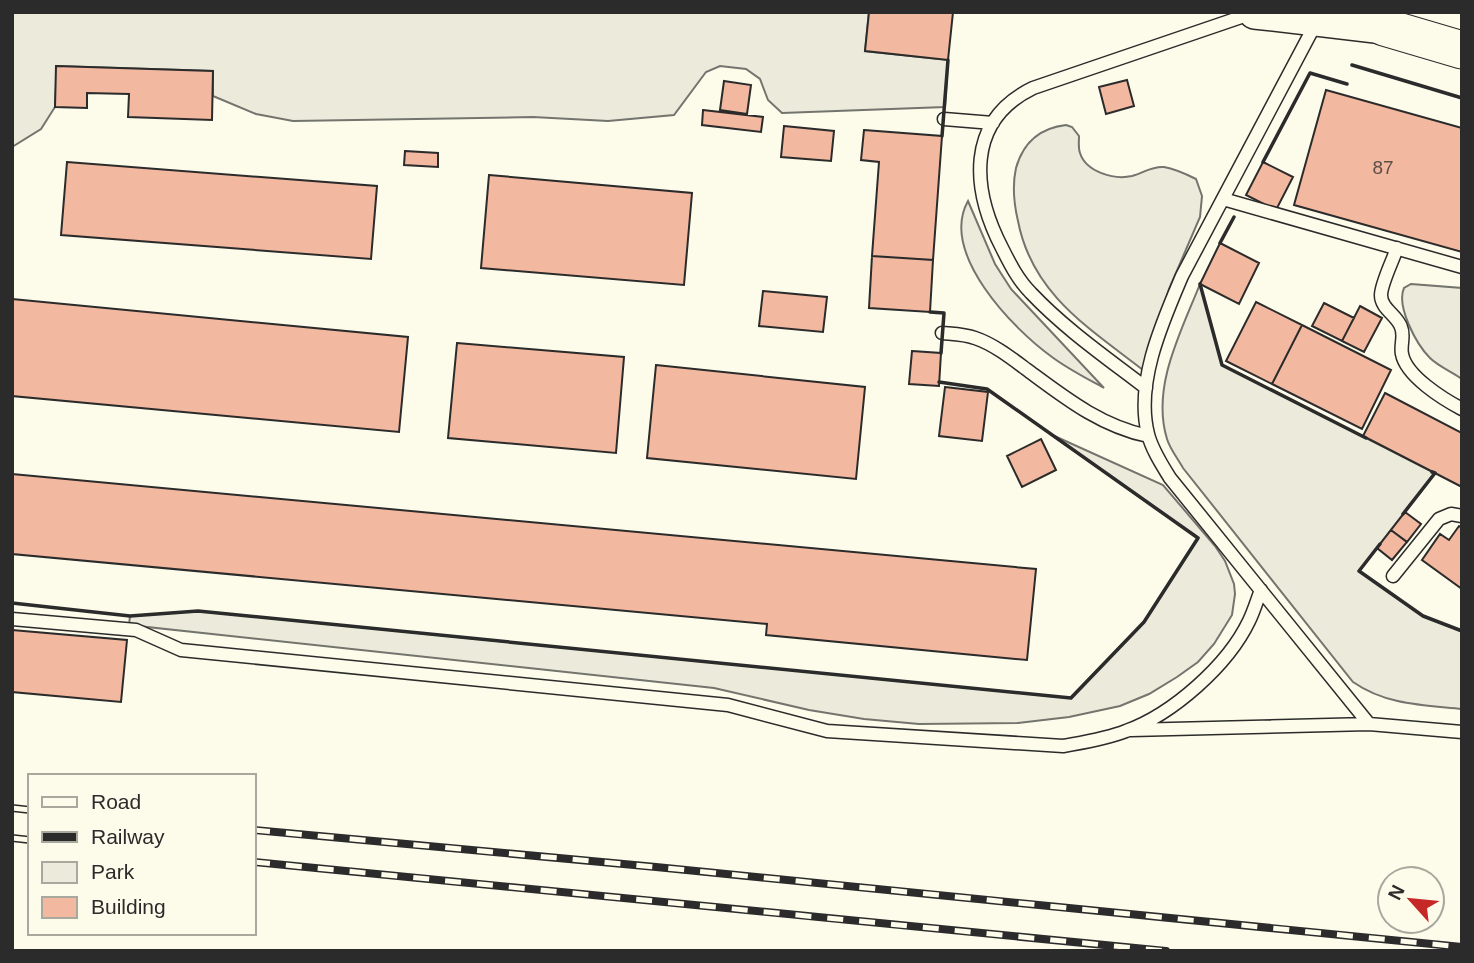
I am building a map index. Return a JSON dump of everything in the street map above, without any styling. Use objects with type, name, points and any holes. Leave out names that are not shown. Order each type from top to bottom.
[{"type":"main road","points":[[1384,20],[1462,50]]},
{"type":"street","points":[[1255,12],[1317,19],[1384,20]]},
{"type":"lane","points":[[1146,388],[1067,327],[1029,291],[1013,270],[991,226],[980,187],[982,146],[1000,110],[1015,97],[1033,88],[1255,12]]},
{"type":"lane","points":[[1317,19],[1170,304],[1152,359],[1144,413],[1148,436],[1170,478],[1368,724]]},
{"type":"lane","points":[[944,119],[993,123]]},
{"type":"lane","points":[[1223,199],[1462,267]]},
{"type":"lane","points":[[1396,248],[1381,295],[1385,307],[1401,327],[1401,352],[1405,364],[1426,386],[1462,409]]},
{"type":"lane","points":[[943,333],[982,341],[1002,352],[1083,411],[1123,429],[1148,436]]},
{"type":"lane","points":[[1394,576],[1439,519],[1451,514],[1462,516]]},
{"type":"lane","points":[[12,619],[136,630],[181,650],[728,705],[827,731],[1063,746],[1097,740],[1129,730],[1157,716],[1208,675],[1231,649],[1261,590]]},
{"type":"lane","points":[[1129,730],[1368,724],[1462,732]]},
{"type":"green space","points":[[12,12],[869,12],[865,51],[948,60],[945,107],[782,113],[768,100],[760,79],[746,69],[720,66],[706,72],[674,115],[608,121],[533,117],[293,121],[256,114],[213,96],[213,71],[57,66],[55,107],[41,129],[12,147]]},
{"type":"green space","points":[[1066,125],[1072,127],[1079,136],[1083,160],[1094,170],[1125,177],[1164,167],[1196,179],[1202,196],[1200,217],[1169,289],[1143,370],[1065,307],[1049,289],[1025,247],[1015,202],[1014,181],[1019,159],[1034,138],[1048,129]]},
{"type":"green space","points":[[968,201],[995,264],[1011,289],[1104,388],[1064,366],[1036,344],[1018,328],[984,288],[963,243],[962,221]]},
{"type":"green space","points":[[1200,284],[1222,365],[1435,473],[1359,571],[1423,616],[1462,631],[1462,709],[1392,700],[1353,682],[1174,454],[1167,439],[1163,419],[1165,380],[1177,340]]},
{"type":"green space","points":[[1411,284],[1462,288],[1462,379],[1437,364],[1419,344],[1403,305],[1404,288]]},
{"type":"green space","points":[[1050,434],[1163,485],[1225,561],[1235,594],[1232,615],[1214,644],[1198,662],[1149,694],[1120,706],[1069,717],[1018,723],[919,724],[864,719],[809,710],[714,688],[129,625],[130,616],[198,611],[1070,698],[1144,622],[1198,538]]},
{"type":"building","points":[[869,12],[953,12],[948,60],[865,51]]},
{"type":"building","points":[[56,66],[213,71],[212,120],[128,117],[129,94],[87,93],[87,108],[55,107]]},
{"type":"building","points":[[1127,80],[1134,106],[1106,114],[1099,87]]},
{"type":"building","points":[[724,81],[751,85],[747,114],[720,110]]},
{"type":"building","points":[[1326,90],[1462,128],[1462,252],[1294,205]]},
{"type":"building","points":[[703,110],[763,117],[761,132],[702,125]]},
{"type":"building","points":[[784,126],[834,131],[831,161],[781,157]]},
{"type":"building","points":[[864,130],[942,136],[933,260],[872,256],[879,162],[861,160]]},
{"type":"building","points":[[405,151],[438,153],[438,167],[404,165]]},
{"type":"building","points":[[67,162],[377,186],[371,259],[61,235]]},
{"type":"building","points":[[1263,162],[1293,177],[1276,210],[1246,195]]},
{"type":"building","points":[[489,175],[692,193],[684,285],[481,268]]},
{"type":"building","points":[[1220,243],[1259,263],[1239,304],[1200,284]]},
{"type":"building","points":[[872,256],[933,260],[930,312],[869,308]]},
{"type":"building","points":[[763,291],[827,297],[823,332],[759,326]]},
{"type":"building","points":[[12,299],[408,337],[399,432],[12,396]]},
{"type":"building","points":[[1256,302],[1302,325],[1272,384],[1226,361]]},
{"type":"building","points":[[1324,303],[1354,318],[1342,341],[1312,326]]},
{"type":"building","points":[[1360,306],[1382,318],[1364,352],[1342,341]]},
{"type":"building","points":[[1302,325],[1391,370],[1362,429],[1272,384]]},
{"type":"building","points":[[457,343],[624,357],[616,453],[448,438]]},
{"type":"building","points":[[912,351],[941,353],[939,386],[909,384]]},
{"type":"building","points":[[656,365],[865,387],[856,479],[647,458]]},
{"type":"building","points":[[945,387],[988,392],[982,441],[939,436]]},
{"type":"building","points":[[1385,393],[1462,433],[1462,487],[1363,436]]},
{"type":"building","points":[[1041,439],[1056,470],[1022,487],[1007,456]]},
{"type":"building","points":[[12,474],[1036,569],[1027,660],[766,635],[767,624],[12,554]]},
{"type":"building","points":[[1405,512],[1421,524],[1407,542],[1391,530]]},
{"type":"building","points":[[1459,526],[1462,528],[1462,589],[1422,560],[1440,534],[1449,540]]},
{"type":"building","points":[[1391,530],[1407,542],[1392,560],[1377,548]]},
{"type":"building","points":[[12,630],[127,640],[121,702],[12,692]]},
{"type":"railway","points":[[12,808],[28,810]]},
{"type":"railway","points":[[256,830],[1462,947]]},
{"type":"railway","points":[[12,838],[28,840]]},
{"type":"railway","points":[[256,862],[1166,951]]},
{"type":"wall","points":[[942,136],[948,60]]},
{"type":"wall","points":[[1352,65],[1462,98]]},
{"type":"wall","points":[[1263,162],[1310,73],[1347,84]]},
{"type":"wall","points":[[1220,243],[1234,217]]},
{"type":"wall","points":[[1200,284],[1222,365],[1366,438]]},
{"type":"wall","points":[[930,312],[944,313],[941,353]]},
{"type":"wall","points":[[12,603],[130,616],[198,611],[1071,698],[1144,622],[1198,538],[987,389],[939,382]]},
{"type":"wall","points":[[1403,514],[1435,473],[1432,472]]},
{"type":"wall","points":[[1380,544],[1359,571],[1423,616],[1462,631]]}]
